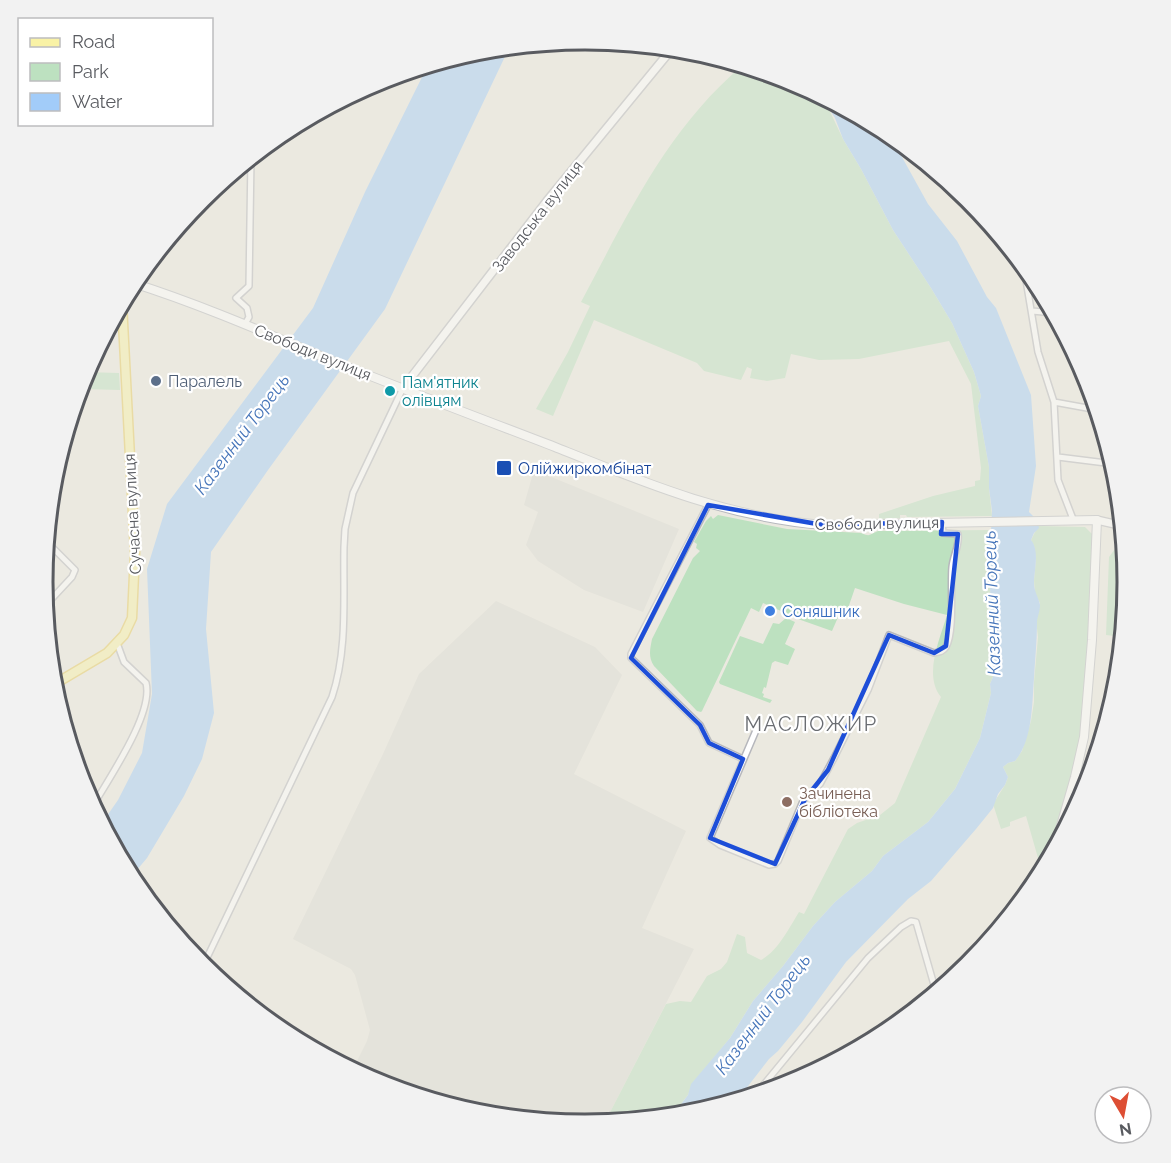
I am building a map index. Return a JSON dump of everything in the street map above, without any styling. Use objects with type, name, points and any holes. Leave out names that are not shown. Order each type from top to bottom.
[{"type":"main road","name":"Свободи вулиця","points":[[143,287],[245,324],[483,420],[708,505],[783,520],[824,525],[1097,520]]},
{"type":"main road","name":"Сучасна вулиця","points":[[63,679],[107,653],[124,635],[132,618],[135,564],[123,319]]},
{"type":"main road","points":[[1068,806],[1084,737],[1097,520]]},
{"type":"street","name":"Заводська вулиця","points":[[403,388],[547,201],[666,56]]},
{"type":"street","points":[[245,324],[249,317],[248,308],[236,298],[249,286],[251,169]]},
{"type":"street","points":[[1027,285],[1038,352],[1054,402],[1058,480],[1073,519]]},
{"type":"street","points":[[1032,311],[1044,312]]},
{"type":"street","points":[[208,956],[332,697],[339,676],[341,657],[345,529],[353,493],[403,388]]},
{"type":"street","points":[[1054,402],[1088,408]]},
{"type":"street","points":[[1058,457],[1103,463]]},
{"type":"street","points":[[708,505],[631,658],[700,725],[709,743],[743,759]]},
{"type":"street","name":"Свободи вулиця","points":[[1097,520],[1114,524]]},
{"type":"street","points":[[757,728],[710,838],[720,845],[769,865],[778,861],[803,801],[815,791],[828,770],[868,690],[889,635],[934,653],[940,652],[946,646],[951,622],[952,563],[959,539],[958,534],[944,533],[942,522]]},
{"type":"street","points":[[54,596],[72,577],[75,570],[55,550]]},
{"type":"street","points":[[99,796],[132,738],[146,706],[146,683],[124,662],[117,643]]},
{"type":"street","points":[[1075,777],[1080,778]]},
{"type":"street","points":[[766,1082],[868,958],[911,921],[916,922],[933,983]]},
{"type":"highlighted area","points":[[708,505],[823,525],[942,522],[941,534],[958,534],[946,646],[934,653],[889,635],[828,770],[805,799],[775,864],[710,838],[743,759],[709,743],[700,725],[631,658]]},
{"type":"shaded area","points":[[534,470],[679,529],[643,612],[584,590],[538,561],[526,545],[538,512],[524,505]]},
{"type":"shaded area","points":[[496,601],[595,647],[622,675],[574,774],[686,831],[642,928],[694,949],[610,1113],[551,1112],[482,1103],[414,1085],[357,1062],[370,1030],[355,975],[351,969],[293,939],[383,754],[419,674]]},
{"type":"green space","points":[[736,72],[789,90],[828,108],[893,230],[952,323],[974,372],[981,396],[978,406],[989,467],[992,516],[907,517],[900,515],[900,518],[879,519],[879,514],[933,496],[975,486],[975,481],[980,480],[981,468],[971,384],[949,341],[859,359],[819,360],[791,354],[785,378],[767,381],[750,378],[752,369],[747,367],[741,380],[704,371],[697,363],[594,320],[553,416],[536,409],[568,352],[590,306],[581,302],[632,206],[670,145],[716,90]]},
{"type":"green space","points":[[96,372],[119,373],[120,390],[90,389]]},
{"type":"green space","points":[[718,515],[787,529],[868,535],[878,531],[991,530],[988,537],[993,659],[991,693],[980,738],[955,789],[928,822],[883,856],[872,871],[835,902],[813,926],[753,1001],[730,1038],[692,1084],[688,1095],[680,1105],[610,1113],[666,1004],[680,1001],[691,1002],[707,976],[721,969],[727,962],[737,934],[745,937],[747,953],[761,960],[773,951],[799,912],[804,914],[848,829],[857,823],[880,815],[895,803],[941,697],[933,678],[933,668],[947,615],[855,588],[845,617],[839,615],[832,631],[781,613],[763,603],[759,612],[751,608],[702,711],[697,711],[654,666],[650,650],[652,639],[693,558],[700,551],[694,542],[706,521],[711,516],[713,519]]},
{"type":"green space","points":[[1038,526],[1085,527],[1093,535],[1088,660],[1079,748],[1053,836],[1039,860],[1026,816],[1010,822],[1010,826],[1001,829],[993,804],[1008,777],[1003,767],[1015,761],[1022,751],[1034,702],[1038,637],[1036,620],[1040,603],[1035,594],[1036,560],[1031,540]]},
{"type":"green space","points":[[1116,548],[1118,582],[1114,636],[1106,635],[1109,557]]},
{"type":"green space","points":[[786,618],[795,622],[785,644],[795,649],[788,665],[775,661],[772,663],[766,688],[764,687],[762,693],[763,697],[772,700],[770,703],[720,684],[740,636],[763,644],[773,623],[779,624]]},
{"type":"water","name":"Казенний Торець","points":[[505,56],[385,309],[211,552],[206,629],[214,713],[202,759],[184,796],[147,858],[138,869],[107,815],[118,800],[142,753],[152,694],[147,569],[167,504],[313,308],[365,192],[423,75]]},
{"type":"water","name":"Казенний Торець","points":[[829,108],[899,152],[928,204],[957,241],[987,297],[996,308],[1031,395],[1036,466],[1029,512],[1037,520],[1039,528],[1031,540],[1036,555],[1034,586],[1040,605],[1031,721],[1021,752],[1015,761],[1003,767],[1008,777],[993,808],[931,881],[908,899],[846,962],[802,1022],[746,1088],[681,1104],[688,1095],[691,1084],[730,1038],[753,1001],[813,926],[835,902],[872,871],[883,856],[928,822],[955,789],[980,738],[991,693],[993,659],[988,537],[991,531],[992,511],[989,467],[978,406],[981,396],[974,372],[952,323],[893,230],[843,139]]},
{"type":"place","name":"Паралель","points":[[156,381]]},
{"type":"place","name":"Пам'ятник олівцям","points":[[390,391]]},
{"type":"place","name":"Олійжиркомбiнат","points":[[504,468]]},
{"type":"place","name":"Соняшник","points":[[770,611]]},
{"type":"place","name":"Зачинена бібліотека","points":[[787,802]]},
{"type":"district","name":"МАСЛОЖИР","points":[[811,724]]}]
